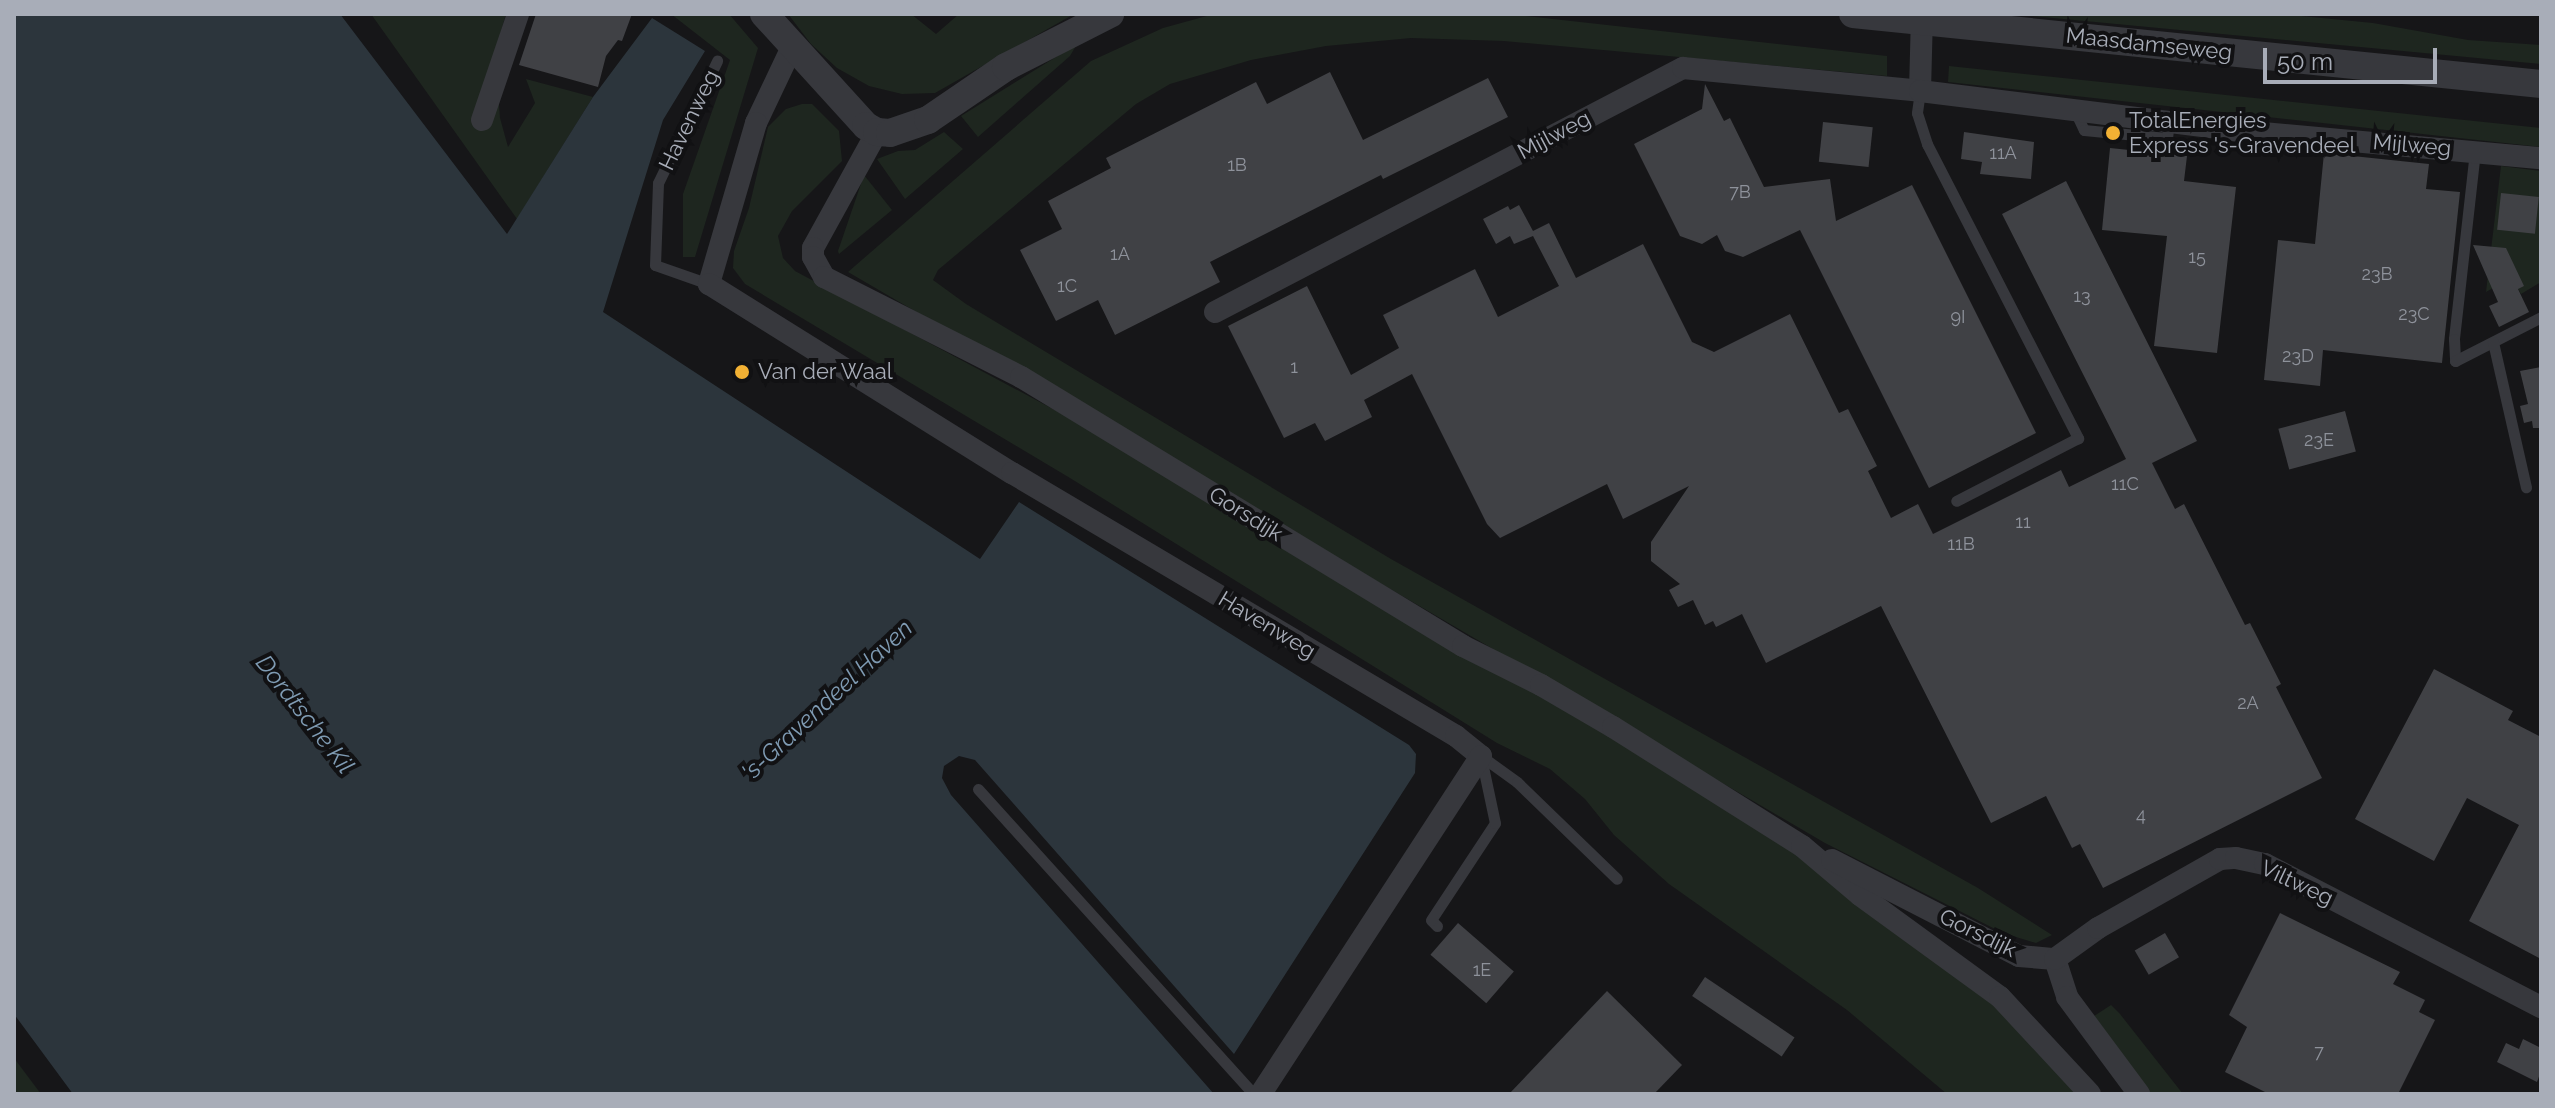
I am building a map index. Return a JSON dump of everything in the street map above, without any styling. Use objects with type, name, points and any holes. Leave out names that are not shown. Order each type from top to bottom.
[{"type":"street","points":[[482,120],[518,14]]},
{"type":"street","points":[[764,14],[853,113],[877,132],[899,133],[915,127],[1006,67],[1110,14]]},
{"type":"street","name":"Maasdamseweg","points":[[1853,14],[1922,18],[2541,84]]},
{"type":"street","points":[[1920,91],[1922,18]]},
{"type":"street","points":[[709,284],[756,123],[793,45]]},
{"type":"street","name":"Mijlweg","points":[[1215,312],[1683,68],[1920,91],[2169,122],[2541,158]]},
{"type":"street","name":"Gorsdijk","points":[[877,132],[813,248],[813,257],[824,277],[1021,377],[1463,646],[1541,685],[1613,727],[1802,846],[2019,956],[2055,959]]},
{"type":"street","name":"Havenweg","points":[[709,284],[1012,473],[1456,736],[1481,756]]},
{"type":"street","points":[[1261,1094],[1481,756]]},
{"type":"street","name":"Gorsdijk","points":[[1802,846],[1860,895],[2000,997],[2090,1094]]},
{"type":"street","name":"Viltweg","points":[[2055,959],[2098,928],[2220,859],[2236,858],[2265,864],[2541,1007]]},
{"type":"street","points":[[2055,959],[2067,997],[2139,1094]]},
{"type":"lane","name":"Havenweg","points":[[709,284],[655,265],[658,183],[717,61]]},
{"type":"lane","points":[[1920,91],[1917,113],[1927,144],[2078,438],[1956,501]]},
{"type":"lane","name":"Mijlweg","points":[[2475,150],[2454,339],[2455,361],[2541,317]]},
{"type":"lane","points":[[2493,342],[2526,487]]},
{"type":"lane","points":[[1481,756],[1517,782],[1617,879]]},
{"type":"lane","points":[[1437,926],[1431,920],[1495,823],[1481,756]]},
{"type":"lane","points":[[978,789],[1254,1094]]},
{"type":"shaded area","points":[[371,14],[506,14],[495,52],[500,118],[508,147],[535,103],[526,79],[593,97],[517,219]]},
{"type":"shaded area","points":[[671,14],[729,14],[758,48],[695,257],[683,257],[683,194],[730,60]]},
{"type":"shaded area","points":[[788,14],[911,14],[936,34],[959,14],[1074,14],[935,93],[902,94],[869,86],[837,68],[811,44]]},
{"type":"shaded area","points":[[1214,14],[1508,14],[1887,56],[1887,76],[1504,41],[1411,38],[1326,46],[1251,60],[1170,84],[1136,104],[938,270],[933,280],[966,304],[1391,559],[1978,888],[2052,935],[2036,943],[2003,933],[1825,843],[848,272],[1091,61],[1163,28]]},
{"type":"shaded area","points":[[2010,14],[2280,14],[2373,23],[2468,40],[2541,45],[2541,64]]},
{"type":"shaded area","points":[[1077,44],[1070,56],[978,137],[961,116]]},
{"type":"shaded area","points":[[1949,66],[2541,128],[2541,147],[1948,82]]},
{"type":"shaded area","points":[[812,104],[839,131],[842,161],[792,211],[778,236],[783,258],[795,271],[1092,430],[1778,833],[2003,1013],[2077,1094],[1947,1094],[1847,1010],[1669,884],[1614,835],[1585,799],[1550,769],[1497,743],[1070,478],[745,284],[733,268],[734,251],[749,208],[768,127],[786,109]]},
{"type":"shaded area","points":[[944,132],[963,149],[905,199],[877,159],[898,151],[915,150]]},
{"type":"shaded area","points":[[2501,166],[2541,171],[2541,282],[2521,294],[2512,277],[2486,292]]},
{"type":"shaded area","points":[[864,175],[892,210],[839,254],[838,251]]},
{"type":"shaded area","points":[[2111,1005],[2183,1094],[2150,1094],[2091,1018]]},
{"type":"shaded area","points":[[14,1058],[41,1094],[14,1094]]},
{"type":"water","points":[[14,14],[340,14],[507,234],[593,97],[652,18],[705,51],[663,120],[603,312],[980,559],[1019,502],[1409,745],[1416,754],[1415,773],[1234,1054],[975,760],[959,756],[944,766],[942,778],[951,795],[1214,1094],[73,1094],[14,1014]]},
{"type":"building","points":[[536,14],[632,14],[622,41],[618,40],[606,56],[598,87],[519,65]]},
{"type":"building","points":[[1330,72],[1363,140],[1488,78],[1508,117],[1383,179],[1381,175],[1210,262],[1220,282],[1115,335],[1098,300],[1056,321],[1020,250],[1062,229],[1048,201],[1111,168],[1106,158],[1256,82],[1267,104]]},
{"type":"building","points":[[1705,84],[1724,121],[1730,118],[1764,187],[1830,179],[1836,221],[1912,185],[2036,433],[1929,488],[1800,230],[1743,257],[1725,251],[1717,235],[1702,244],[1680,236],[1634,144],[1702,109]]},
{"type":"building","points":[[1823,122],[1873,127],[1869,167],[1819,162]]},
{"type":"building","points":[[1964,132],[2034,142],[2031,179],[1980,174],[1982,162],[1961,159]]},
{"type":"building","points":[[2110,148],[2187,156],[2184,181],[2236,187],[2217,353],[2154,346],[2167,236],[2102,230]]},
{"type":"building","points":[[2324,153],[2429,164],[2426,189],[2460,192],[2442,363],[2323,350],[2320,386],[2264,380],[2278,240],[2315,244]]},
{"type":"building","points":[[2066,181],[2197,441],[2152,463],[2175,509],[2184,504],[2245,625],[2250,623],[2281,684],[2276,687],[2322,778],[2103,888],[2080,844],[2072,848],[2046,796],[1991,823],[1881,606],[1766,663],[1742,614],[1716,627],[1713,621],[1705,625],[1693,600],[1678,607],[1669,590],[1680,584],[1651,561],[1651,542],[1689,486],[1623,519],[1607,484],[1500,538],[1487,524],[1412,374],[1364,400],[1372,417],[1325,441],[1315,423],[1284,438],[1228,326],[1307,286],[1351,375],[1399,348],[1383,315],[1475,269],[1498,317],[1559,286],[1533,236],[1514,244],[1510,236],[1496,244],[1483,219],[1508,206],[1510,210],[1519,205],[1533,231],[1549,223],[1576,278],[1643,244],[1692,342],[1714,352],[1790,314],[1839,413],[1848,409],[1877,466],[1868,471],[1891,518],[1918,504],[1933,534],[2061,470],[2069,487],[2126,459],[2002,214]]},
{"type":"building","points":[[2501,193],[2539,197],[2535,234],[2497,230]]},
{"type":"building","points":[[2473,245],[2506,248],[2524,286],[2518,289],[2529,312],[2499,327],[2489,306],[2498,302]]},
{"type":"building","points":[[2541,367],[2541,428],[2533,428],[2532,421],[2524,423],[2520,406],[2528,404],[2520,371]]},
{"type":"building","points":[[2345,411],[2356,452],[2289,469],[2278,429]]},
{"type":"building","points":[[2434,669],[2513,711],[2508,720],[2541,737],[2541,959],[2469,921],[2519,825],[2467,798],[2434,861],[2355,819]]},
{"type":"building","points":[[2280,913],[2400,972],[2393,984],[2425,1000],[2419,1012],[2435,1020],[2398,1094],[2269,1094],[2225,1072],[2247,1027],[2229,1015]]},
{"type":"building","points":[[1458,923],[1514,972],[1486,1003],[1430,955]]},
{"type":"building","points":[[2165,933],[2179,957],[2149,975],[2135,950]]},
{"type":"building","points":[[1705,977],[1795,1037],[1782,1056],[1692,996]]},
{"type":"building","points":[[1607,991],[1682,1065],[1654,1094],[1509,1094]]},
{"type":"building","points":[[2523,1039],[2541,1048],[2541,1071],[2537,1082],[2497,1062],[2506,1043],[2519,1049]]},
{"type":"place","name":"TotalEnergies Express 's-Gravendeel","points":[[2113,133]]},
{"type":"place","name":"Van der Waal","points":[[742,372]]},
{"type":"water label","name":"'s-Gravendeel Haven","points":[[827,700]]},
{"type":"water label","name":"Dordtsche Kil","points":[[305,714]]}]
